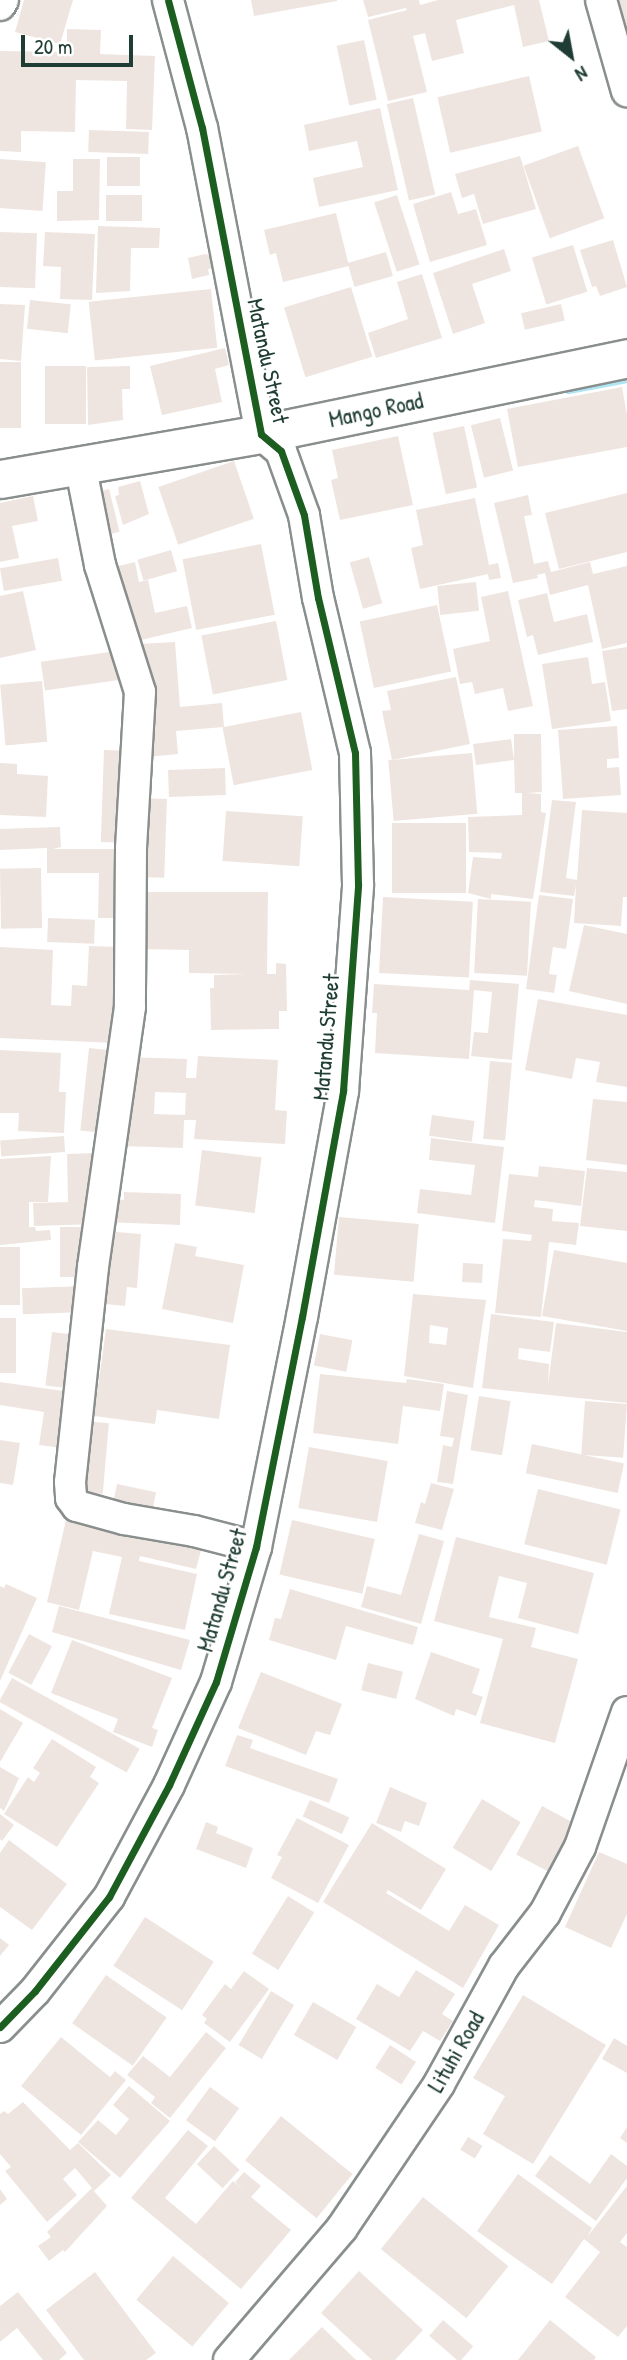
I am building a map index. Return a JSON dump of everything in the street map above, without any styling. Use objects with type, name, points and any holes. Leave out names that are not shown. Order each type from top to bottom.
[{"type":"street","points":[[0,5],[2,0]]},
{"type":"street","name":"Matandu Street","points":[[0,2027],[35,1991],[109,1897],[169,1785],[216,1682],[256,1547],[302,1317],[342,1091],[358,885],[355,753],[318,597],[304,515],[281,451],[261,434],[202,128],[168,0]]},
{"type":"street","points":[[601,0],[627,91]]},
{"type":"street","name":"Mango Road","points":[[0,479],[261,434],[627,358]]},
{"type":"street","points":[[75,466],[83,479],[100,565],[140,692],[131,849],[130,1007],[93,1267],[70,1482],[71,1498],[77,1506],[124,1519],[194,1531],[256,1547]]},
{"type":"street","name":"Lituhi Road","points":[[229,2360],[342,2228],[439,2084],[505,1966],[545,1913],[580,1847],[627,1712]]},
{"type":"building","points":[[24,0],[73,0],[60,44],[15,32]]},
{"type":"building","points":[[251,0],[337,0],[337,1],[254,16]]},
{"type":"building","points":[[363,0],[419,0],[420,5],[438,0],[539,0],[549,41],[523,47],[514,5],[456,20],[464,53],[432,61],[425,33],[413,36],[427,92],[388,101],[368,20],[407,10],[406,8],[368,17]]},
{"type":"building","points":[[618,0],[627,0],[626,30]]},
{"type":"building","points":[[67,29],[101,30],[100,54],[155,56],[152,130],[126,129],[127,81],[76,80],[75,132],[21,131],[21,152],[0,151],[0,51],[67,52]]},
{"type":"building","points":[[364,40],[377,100],[349,105],[337,46]]},
{"type":"building","points":[[529,76],[542,132],[450,153],[437,97]]},
{"type":"building","points":[[413,98],[435,194],[409,201],[387,104]]},
{"type":"building","points":[[380,108],[398,190],[319,207],[313,178],[363,167],[357,141],[309,151],[304,125]]},
{"type":"building","points":[[89,130],[149,132],[148,154],[88,152]]},
{"type":"building","points":[[578,146],[604,218],[550,238],[523,166]]},
{"type":"building","points":[[520,156],[536,209],[483,224],[474,194],[462,198],[455,174]]},
{"type":"building","points":[[107,157],[140,157],[140,186],[107,186]]},
{"type":"building","points":[[0,159],[46,162],[42,211],[0,208]]},
{"type":"building","points":[[73,159],[100,159],[99,220],[57,221],[57,191],[73,191]]},
{"type":"building","points":[[451,192],[458,214],[476,209],[487,245],[430,262],[413,204]]},
{"type":"building","points":[[106,195],[142,195],[142,221],[106,221]]},
{"type":"building","points":[[397,195],[420,264],[397,272],[374,202]]},
{"type":"building","points":[[336,213],[349,266],[283,282],[276,253],[270,255],[264,230]]},
{"type":"building","points":[[98,226],[160,228],[159,248],[131,248],[130,291],[96,293]]},
{"type":"building","points":[[0,232],[37,233],[35,288],[0,287]]},
{"type":"building","points":[[45,232],[95,234],[92,300],[60,299],[61,267],[43,266]]},
{"type":"building","points":[[613,240],[627,287],[600,296],[596,286],[592,287],[580,250]]},
{"type":"building","points":[[573,245],[587,292],[546,304],[532,258]]},
{"type":"building","points":[[504,249],[511,271],[472,284],[485,323],[453,334],[433,273]]},
{"type":"building","points":[[386,252],[393,276],[354,287],[348,263]]},
{"type":"building","points":[[210,255],[213,268],[208,269],[209,275],[192,279],[188,258]]},
{"type":"building","points":[[422,274],[442,338],[376,358],[368,333],[408,319],[397,282]]},
{"type":"building","points":[[351,287],[372,357],[305,377],[284,307]]},
{"type":"building","points":[[211,289],[217,348],[95,361],[89,302]]},
{"type":"building","points":[[30,300],[71,304],[68,333],[27,329]]},
{"type":"building","points":[[0,304],[25,305],[21,361],[0,359]]},
{"type":"building","points":[[561,304],[565,321],[525,330],[521,313]]},
{"type":"building","points":[[225,348],[229,365],[215,369],[222,402],[162,415],[150,366]]},
{"type":"building","points":[[0,362],[21,362],[21,428],[0,428]]},
{"type":"building","points":[[45,366],[86,366],[86,424],[45,424]]},
{"type":"building","points":[[130,366],[130,389],[122,389],[123,420],[88,425],[87,367]]},
{"type":"building","points":[[622,387],[627,415],[627,447],[518,467],[507,409]]},
{"type":"building","points":[[500,418],[513,470],[484,478],[471,425]]},
{"type":"building","points":[[464,426],[477,488],[446,494],[433,433]]},
{"type":"building","points":[[398,436],[413,505],[340,520],[331,480],[338,478],[332,450]]},
{"type":"building","points":[[234,461],[254,519],[178,545],[158,487]]},
{"type":"building","points":[[140,481],[149,514],[123,525],[115,496],[119,495],[118,487]]},
{"type":"building","points":[[109,489],[120,532],[104,536],[93,493]]},
{"type":"building","points":[[627,493],[627,552],[559,569],[545,513]]},
{"type":"building","points":[[528,495],[532,515],[524,516],[534,564],[548,561],[551,572],[590,562],[593,574],[627,566],[627,643],[602,649],[588,585],[550,595],[545,573],[537,575],[538,578],[513,583],[494,503]]},
{"type":"building","points":[[33,496],[38,521],[12,526],[19,558],[0,562],[0,503]]},
{"type":"building","points":[[475,498],[489,565],[498,563],[501,578],[489,580],[488,574],[420,589],[411,548],[423,545],[416,510]]},
{"type":"building","points":[[261,544],[275,615],[196,630],[182,559]]},
{"type":"building","points":[[171,550],[177,571],[143,581],[137,560]]},
{"type":"building","points":[[369,557],[382,603],[363,609],[350,563]]},
{"type":"building","points":[[58,558],[62,581],[4,591],[0,568]]},
{"type":"building","points":[[135,562],[139,582],[148,580],[155,613],[187,606],[192,628],[128,643],[114,567]]},
{"type":"building","points":[[476,582],[479,611],[440,615],[437,586]]},
{"type":"building","points":[[23,591],[36,650],[0,658],[0,596]]},
{"type":"building","points":[[508,591],[533,706],[508,711],[503,688],[475,694],[472,682],[460,684],[453,649],[490,641],[481,597]]},
{"type":"building","points":[[547,593],[554,622],[587,614],[593,642],[538,655],[533,635],[527,637],[518,600]]},
{"type":"building","points":[[437,605],[451,672],[374,688],[360,621]]},
{"type":"building","points":[[276,621],[287,680],[213,694],[201,636]]},
{"type":"building","points":[[175,642],[180,707],[222,703],[224,727],[176,731],[178,754],[147,757],[138,644]]},
{"type":"building","points":[[627,647],[627,709],[612,711],[602,651]]},
{"type":"building","points":[[124,650],[128,679],[45,690],[41,662]]},
{"type":"building","points":[[588,657],[592,684],[605,682],[611,721],[552,729],[542,664]]},
{"type":"building","points":[[456,677],[470,744],[392,760],[382,711],[391,710],[387,691]]},
{"type":"building","points":[[42,681],[47,742],[5,745],[0,685]]},
{"type":"building","points":[[301,712],[312,770],[234,785],[222,727]]},
{"type":"building","points":[[617,726],[619,758],[607,759],[607,768],[619,767],[621,795],[563,799],[558,730]]},
{"type":"building","points":[[514,734],[541,734],[542,792],[527,793],[541,794],[541,812],[546,813],[533,899],[491,894],[491,899],[468,893],[473,857],[501,859],[502,853],[469,852],[468,817],[522,815],[522,793],[515,793]]},
{"type":"building","points":[[511,739],[514,760],[476,765],[473,744]]},
{"type":"building","points":[[104,750],[133,751],[130,843],[101,842]]},
{"type":"building","points":[[472,753],[477,814],[394,821],[388,760]]},
{"type":"building","points":[[0,763],[17,764],[17,774],[48,776],[46,817],[0,815]]},
{"type":"building","points":[[225,768],[226,795],[169,797],[168,770]]},
{"type":"building","points":[[141,798],[167,799],[164,878],[138,877]]},
{"type":"building","points":[[552,800],[576,802],[566,878],[577,880],[582,810],[627,813],[627,897],[623,897],[621,926],[574,923],[576,885],[574,896],[540,892]]},
{"type":"building","points":[[226,811],[303,816],[299,866],[223,861]]},
{"type":"building","points":[[392,823],[466,823],[466,893],[392,893]]},
{"type":"building","points":[[60,827],[61,847],[53,849],[124,849],[123,918],[98,918],[99,873],[47,873],[47,848],[0,850],[0,829]]},
{"type":"building","points":[[41,868],[42,928],[1,929],[0,869]]},
{"type":"building","points":[[143,892],[268,892],[267,974],[276,974],[276,963],[286,964],[287,1011],[279,1011],[279,1029],[211,1030],[210,988],[214,988],[214,975],[247,974],[189,973],[189,950],[142,949]]},
{"type":"building","points":[[539,895],[573,899],[566,949],[553,947],[549,974],[557,975],[554,993],[526,989]]},
{"type":"building","points":[[383,897],[473,902],[469,978],[379,973]]},
{"type":"building","points":[[478,899],[531,902],[527,976],[474,973]]},
{"type":"building","points":[[48,918],[95,920],[94,944],[47,942]]},
{"type":"building","points":[[584,925],[627,934],[627,1004],[569,991]]},
{"type":"building","points":[[89,946],[121,947],[116,1043],[0,1038],[0,947],[53,950],[51,1005],[71,1006],[72,985],[87,986]]},
{"type":"building","points":[[470,980],[519,984],[512,1060],[471,1056],[474,1032],[488,1033],[492,992],[474,990],[469,1059],[375,1053],[377,1013],[372,1013],[374,984],[469,990]]},
{"type":"building","points":[[538,999],[627,1015],[627,1087],[596,1082],[600,1062],[576,1058],[572,1079],[525,1070]]},
{"type":"building","points":[[89,1048],[117,1051],[108,1133],[80,1131]]},
{"type":"building","points":[[0,1050],[61,1053],[59,1092],[66,1092],[64,1133],[18,1131],[19,1113],[0,1113]]},
{"type":"building","points":[[198,1056],[278,1060],[275,1110],[287,1111],[285,1144],[194,1139],[196,1120],[184,1120],[183,1148],[122,1146],[125,1057],[187,1059],[186,1078],[196,1078]],"holes":[[[155,1092],[186,1093],[185,1115],[154,1114]]]},
{"type":"building","points":[[490,1061],[512,1063],[505,1141],[483,1139]]},
{"type":"building","points":[[593,1099],[627,1102],[627,1165],[586,1160]]},
{"type":"building","points":[[432,1115],[475,1121],[472,1142],[429,1136]]},
{"type":"building","points":[[64,1136],[65,1152],[1,1156],[0,1140]]},
{"type":"building","points":[[431,1138],[504,1147],[495,1223],[417,1213],[420,1189],[471,1195],[475,1165],[429,1160]]},
{"type":"building","points":[[202,1150],[262,1157],[255,1213],[195,1206]]},
{"type":"building","points":[[96,1153],[97,1224],[34,1226],[33,1203],[68,1202],[67,1154]]},
{"type":"building","points":[[51,1156],[48,1202],[29,1202],[29,1227],[35,1227],[36,1231],[50,1230],[51,1240],[0,1245],[0,1159]]},
{"type":"building","points":[[539,1166],[585,1171],[581,1206],[535,1200],[534,1207],[553,1209],[552,1221],[579,1223],[576,1245],[549,1242],[541,1317],[495,1313],[503,1239],[531,1241],[532,1235],[502,1231],[509,1174],[538,1177]]},
{"type":"building","points":[[587,1168],[627,1172],[627,1231],[580,1226]]},
{"type":"building","points":[[124,1192],[181,1194],[180,1225],[105,1222],[117,1199],[124,1200]]},
{"type":"building","points":[[339,1217],[419,1224],[414,1282],[334,1275]]},
{"type":"building","points":[[60,1227],[86,1227],[86,1277],[60,1277]]},
{"type":"building","points":[[103,1231],[141,1234],[137,1288],[127,1287],[125,1306],[96,1303]]},
{"type":"building","points":[[175,1243],[197,1247],[195,1256],[244,1265],[233,1323],[162,1309]]},
{"type":"building","points":[[0,1247],[20,1247],[20,1305],[0,1305]]},
{"type":"building","points":[[554,1250],[627,1263],[627,1331],[542,1316]]},
{"type":"building","points":[[463,1263],[483,1264],[482,1283],[462,1282]]},
{"type":"building","points":[[84,1286],[85,1312],[23,1314],[22,1288]]},
{"type":"building","points":[[413,1294],[486,1300],[473,1388],[404,1376]],"holes":[[[430,1325],[448,1328],[446,1345],[429,1343]]]},
{"type":"building","points":[[491,1314],[554,1322],[550,1352],[519,1348],[518,1359],[549,1364],[548,1385],[556,1323],[627,1332],[627,1403],[482,1388]]},
{"type":"building","points":[[0,1318],[16,1318],[16,1373],[0,1373]]},
{"type":"building","points":[[106,1329],[230,1345],[219,1419],[157,1410],[155,1424],[94,1416]]},
{"type":"building","points":[[52,1332],[85,1336],[78,1390],[45,1386]]},
{"type":"building","points":[[320,1334],[352,1340],[346,1372],[314,1365]]},
{"type":"building","points":[[320,1374],[444,1384],[440,1411],[403,1406],[398,1444],[313,1433]]},
{"type":"building","points":[[0,1382],[77,1393],[69,1449],[39,1445],[44,1412],[0,1405]]},
{"type":"building","points":[[447,1391],[468,1395],[453,1484],[437,1482],[443,1445],[452,1447],[454,1438],[440,1436]]},
{"type":"building","points":[[479,1396],[511,1401],[502,1455],[470,1450]]},
{"type":"building","points":[[585,1401],[627,1404],[623,1458],[581,1455]]},
{"type":"building","points":[[84,1421],[109,1423],[103,1494],[78,1492]]},
{"type":"building","points":[[0,1440],[20,1443],[13,1485],[0,1483]]},
{"type":"building","points":[[532,1444],[624,1464],[618,1493],[526,1473]]},
{"type":"building","points":[[309,1447],[388,1461],[377,1522],[298,1508]]},
{"type":"building","points":[[431,1483],[454,1489],[442,1530],[415,1523],[421,1502],[425,1504]]},
{"type":"building","points":[[117,1484],[156,1492],[151,1516],[112,1507]]},
{"type":"building","points":[[538,1489],[620,1510],[607,1565],[524,1544]]},
{"type":"building","points":[[69,1507],[204,1539],[196,1569],[140,1556],[139,1561],[197,1574],[185,1630],[109,1614],[122,1557],[93,1551],[79,1610],[47,1602]]},
{"type":"building","points":[[292,1520],[375,1539],[362,1594],[279,1575]]},
{"type":"building","points":[[419,1534],[444,1541],[421,1624],[361,1607],[367,1586],[401,1595]]},
{"type":"building","points":[[456,1537],[594,1573],[578,1634],[518,1618],[527,1583],[499,1576],[489,1617],[536,1628],[531,1647],[578,1659],[555,1743],[480,1723],[503,1639],[434,1621]]},
{"type":"building","points":[[6,1584],[37,1598],[0,1681],[0,1586],[4,1588]]},
{"type":"building","points":[[290,1589],[418,1627],[413,1645],[346,1626],[336,1660],[269,1640],[275,1618],[281,1619]]},
{"type":"building","points":[[59,1606],[190,1640],[181,1670],[52,1632]]},
{"type":"building","points":[[29,1634],[52,1646],[31,1685],[8,1673]]},
{"type":"building","points":[[72,1640],[172,1678],[152,1728],[158,1730],[152,1747],[113,1732],[118,1719],[51,1693]]},
{"type":"building","points":[[431,1652],[480,1669],[472,1693],[483,1697],[476,1716],[456,1709],[454,1716],[415,1699]]},
{"type":"building","points":[[368,1663],[403,1672],[396,1699],[361,1690]]},
{"type":"building","points":[[261,1672],[342,1704],[330,1735],[316,1731],[306,1755],[238,1728]]},
{"type":"building","points":[[12,1678],[140,1749],[127,1772],[0,1702]]},
{"type":"building","points":[[0,1709],[23,1723],[0,1762]]},
{"type":"building","points":[[237,1735],[253,1740],[250,1748],[338,1779],[329,1803],[225,1766]]},
{"type":"building","points":[[52,1739],[96,1767],[90,1777],[99,1783],[57,1847],[4,1814],[28,1777],[34,1782],[40,1773],[33,1768]]},
{"type":"building","points":[[0,1767],[19,1778],[4,1811],[0,1808]]},
{"type":"building","points":[[390,1787],[427,1803],[419,1826],[405,1821],[401,1832],[376,1823]]},
{"type":"building","points":[[482,1799],[521,1822],[491,1871],[453,1848]]},
{"type":"building","points":[[310,1800],[349,1817],[342,1834],[303,1816]]},
{"type":"building","points":[[542,1806],[580,1826],[554,1875],[516,1855]]},
{"type":"building","points":[[0,1814],[14,1825],[2,1841],[0,1839]]},
{"type":"building","points":[[297,1818],[349,1845],[318,1903],[271,1878],[282,1857],[277,1855]]},
{"type":"building","points":[[206,1822],[218,1827],[216,1833],[253,1848],[246,1868],[196,1849]]},
{"type":"building","points":[[372,1823],[446,1869],[421,1910],[388,1890],[386,1893],[449,1931],[465,1905],[499,1925],[463,1988],[323,1902]]},
{"type":"building","points":[[9,1840],[67,1884],[32,1930],[0,1907],[0,1853]]},
{"type":"building","points":[[599,1852],[627,1864],[627,1914],[611,1948],[565,1927]]},
{"type":"building","points":[[288,1896],[314,1912],[278,1970],[252,1954]]},
{"type":"building","points":[[145,1917],[214,1962],[182,2010],[113,1966]]},
{"type":"building","points":[[0,1938],[9,1945],[0,1956]]},
{"type":"building","points":[[416,1970],[455,1994],[442,2014],[453,2021],[440,2041],[423,2031],[410,2051],[356,2019],[377,1984],[399,1997]]},
{"type":"building","points":[[244,1971],[269,1989],[230,2042],[204,2023],[207,2019],[202,2015],[225,1984],[231,1989]]},
{"type":"building","points":[[106,1975],[167,2017],[133,2066],[72,2023]]},
{"type":"building","points":[[271,1991],[294,2005],[262,2059],[239,2045]]},
{"type":"building","points":[[523,1995],[606,2045],[533,2164],[483,2134],[505,2096],[473,2078]]},
{"type":"building","points":[[313,2002],[356,2027],[337,2060],[294,2035]]},
{"type":"building","points":[[206,2032],[226,2048],[170,2118],[151,2103],[155,2097],[127,2075],[143,2056],[170,2077]]},
{"type":"building","points":[[61,2037],[110,2077],[115,2071],[126,2080],[81,2135],[21,2086]]},
{"type":"building","points":[[614,2038],[627,2046],[627,2073],[602,2059]]},
{"type":"building","points":[[390,2045],[416,2062],[401,2085],[375,2068]]},
{"type":"building","points":[[129,2086],[170,2121],[120,2178],[78,2142],[98,2120],[116,2135],[129,2119],[113,2105]]},
{"type":"building","points":[[210,2087],[239,2108],[215,2141],[186,2120]]},
{"type":"building","points":[[23,2102],[70,2150],[78,2143],[111,2175],[94,2191],[107,2206],[65,2252],[63,2250],[49,2261],[38,2246],[51,2237],[47,2232],[92,2188],[75,2168],[63,2179],[77,2195],[47,2222],[5,2171],[11,2167],[0,2154],[0,2114],[4,2111],[8,2114]]},
{"type":"building","points":[[281,2116],[352,2174],[317,2218],[245,2160]]},
{"type":"building","points":[[627,2127],[627,2143],[620,2138]]},
{"type":"building","points":[[188,2130],[208,2146],[165,2198],[196,2224],[233,2181],[244,2191],[235,2182],[244,2172],[261,2186],[251,2197],[291,2230],[241,2289],[131,2198]]},
{"type":"building","points":[[468,2137],[483,2146],[475,2159],[460,2150]]},
{"type":"building","points":[[214,2146],[240,2170],[223,2188],[197,2164]]},
{"type":"building","points":[[611,2154],[627,2166],[627,2178],[596,2221],[535,2176],[550,2155],[590,2184]]},
{"type":"building","points":[[518,2174],[592,2228],[587,2237],[627,2186],[627,2233],[620,2242],[627,2247],[627,2326],[618,2337],[565,2297],[600,2252],[584,2239],[552,2284],[477,2231]]},
{"type":"building","points":[[0,2189],[7,2199],[0,2205]]},
{"type":"building","points":[[423,2197],[508,2266],[466,2318],[381,2249]]},
{"type":"building","points":[[173,2256],[229,2303],[192,2347],[136,2300]]},
{"type":"building","points":[[359,2271],[423,2330],[395,2360],[372,2360],[321,2313]]},
{"type":"building","points":[[95,2272],[156,2353],[146,2360],[84,2360],[46,2310]]},
{"type":"building","points":[[18,2292],[67,2353],[59,2360],[43,2360],[17,2328],[0,2342],[0,2306]]},
{"type":"building","points":[[443,2320],[473,2346],[461,2360],[457,2360],[429,2336]]},
{"type":"building","points":[[550,2320],[596,2357],[594,2360],[518,2360]]},
{"type":"building","points":[[322,2327],[356,2360],[289,2360]]},
{"type":"waterway","points":[[569,389],[627,378]]},
{"type":"cycle path","points":[[0,2027],[35,1991],[109,1897],[169,1785],[216,1682],[256,1547],[343,1091],[358,885],[355,753],[318,598],[304,515],[281,451],[261,434],[202,128],[168,0]]}]
